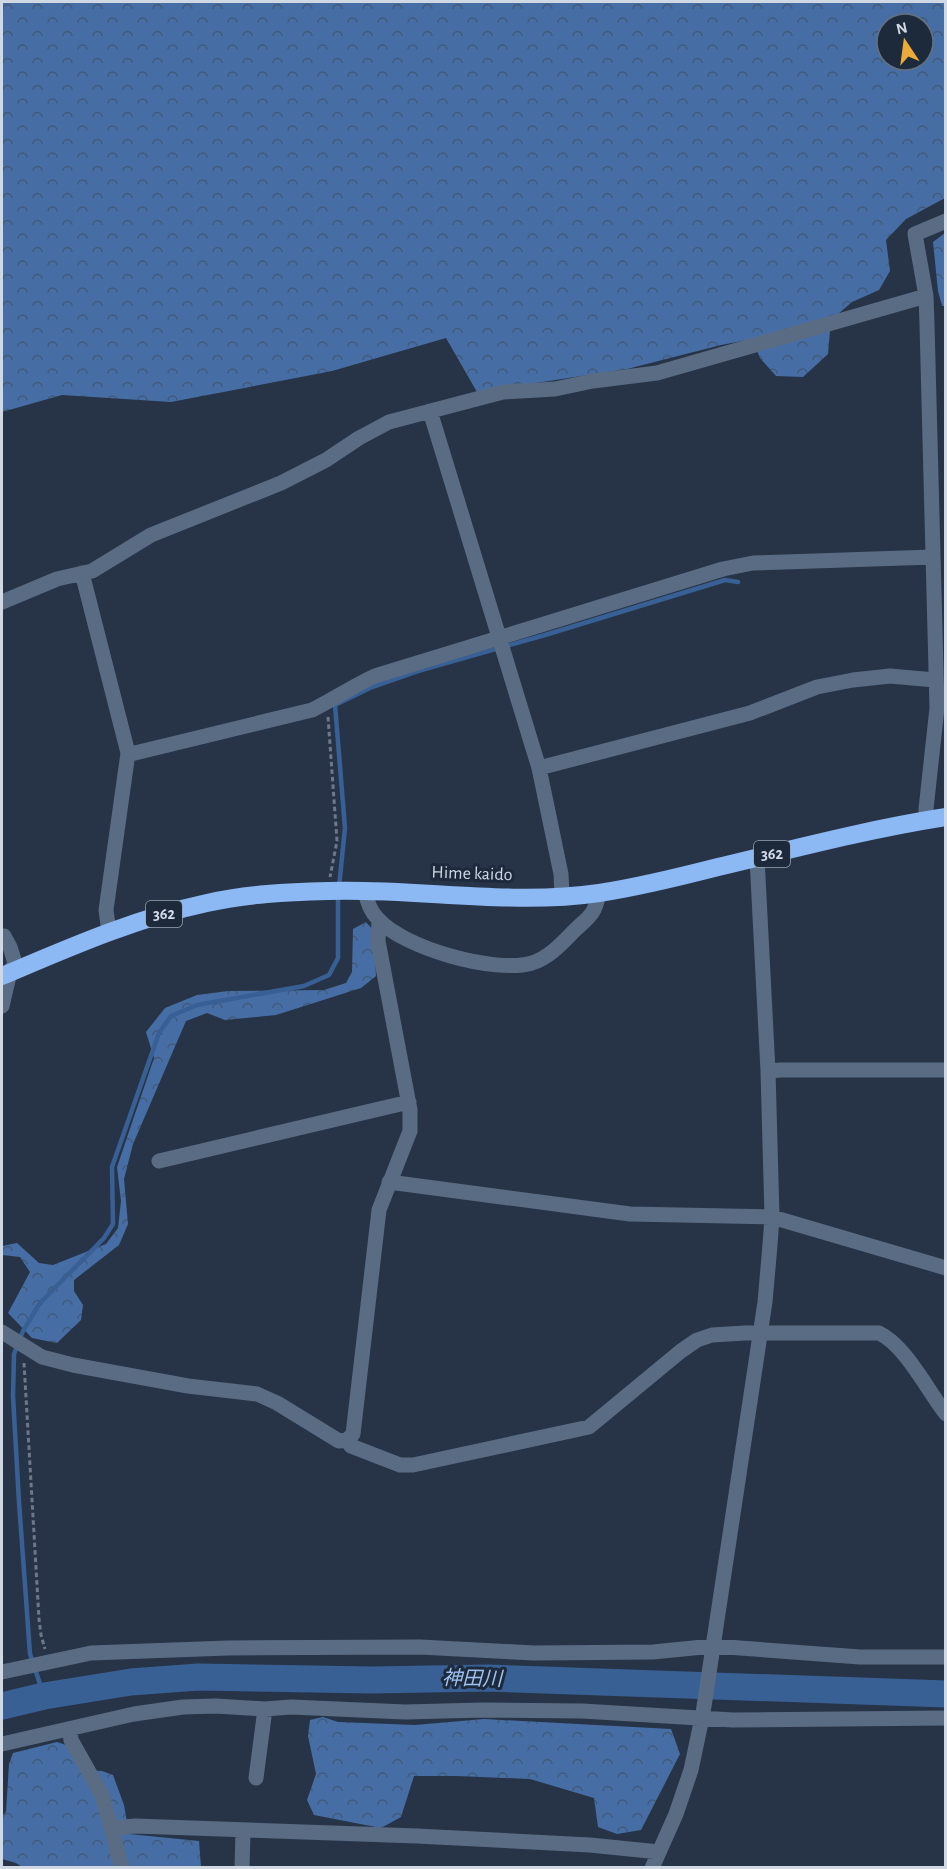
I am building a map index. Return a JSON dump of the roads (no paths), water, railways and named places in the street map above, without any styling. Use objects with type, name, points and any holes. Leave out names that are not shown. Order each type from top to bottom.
[{"type":"highway","name":"Hime kaido","points":[[6,974],[109,932],[207,903],[261,894],[336,891],[562,897],[599,893],[945,816]]},
{"type":"street","points":[[927,820],[926,809],[937,708],[926,296],[915,234],[945,221]]},
{"type":"street","points":[[2,602],[57,579],[92,571],[151,535],[281,483],[317,465],[389,422],[503,392],[555,389],[593,381],[657,373],[926,296]]},
{"type":"street","points":[[430,411],[539,768],[561,874],[562,897]]},
{"type":"street","points":[[128,753],[312,710],[352,686],[375,676],[501,645],[723,569],[753,563],[933,557]]},
{"type":"street","points":[[82,573],[128,753],[106,910],[109,932]]},
{"type":"street","points":[[539,768],[750,712],[817,687],[890,676],[935,680]]},
{"type":"street","points":[[652,1868],[676,1814],[691,1770],[702,1716],[760,1333],[772,1217],[768,1071],[757,858]]},
{"type":"street","points":[[365,891],[368,905],[379,921],[411,941],[444,955],[482,964],[520,966],[550,954],[596,910],[599,893]]},
{"type":"street","points":[[347,1440],[352,1434],[379,1210],[410,1131],[409,1102],[378,941],[379,921]]},
{"type":"street","points":[[2,936],[10,947],[15,963],[6,974],[2,1006]]},
{"type":"street","points":[[768,1071],[945,1070]]},
{"type":"street","points":[[159,1161],[409,1102]]},
{"type":"street","points":[[389,1182],[630,1214],[772,1217],[945,1268]]},
{"type":"street","points":[[347,1440],[351,1446],[400,1466],[589,1427],[681,1351],[698,1340],[712,1335],[879,1333],[890,1338],[900,1350],[945,1414]]},
{"type":"street","points":[[5,1334],[42,1357],[73,1365],[188,1386],[257,1395],[277,1403],[339,1440],[347,1440]]},
{"type":"street","points":[[2,1672],[91,1653],[228,1648],[420,1647],[534,1653],[712,1650],[860,1657],[945,1657]]},
{"type":"street","points":[[2,1744],[134,1714],[183,1707],[216,1706],[405,1712],[582,1711],[702,1716],[945,1718]]},
{"type":"street","points":[[256,1778],[265,1709]]},
{"type":"street","points":[[70,1729],[71,1740],[102,1795],[122,1868]]},
{"type":"street","points":[[112,1828],[135,1826],[417,1836],[590,1845],[659,1852]]},
{"type":"street","points":[[242,1868],[243,1831]]},
{"type":"waterway","points":[[339,887],[345,828],[335,705],[372,687],[418,671],[725,580],[738,582]]},
{"type":"waterway","points":[[44,1696],[30,1654],[13,1396],[14,1354],[23,1331],[40,1303],[104,1238],[113,1224],[112,1167],[159,1033],[171,1016],[197,1005],[304,986],[329,975],[338,958],[338,895]]},
{"type":"waterway","name":"神田川","points":[[2,1706],[44,1696],[131,1682],[198,1677],[371,1680],[488,1678],[946,1694]]}]
